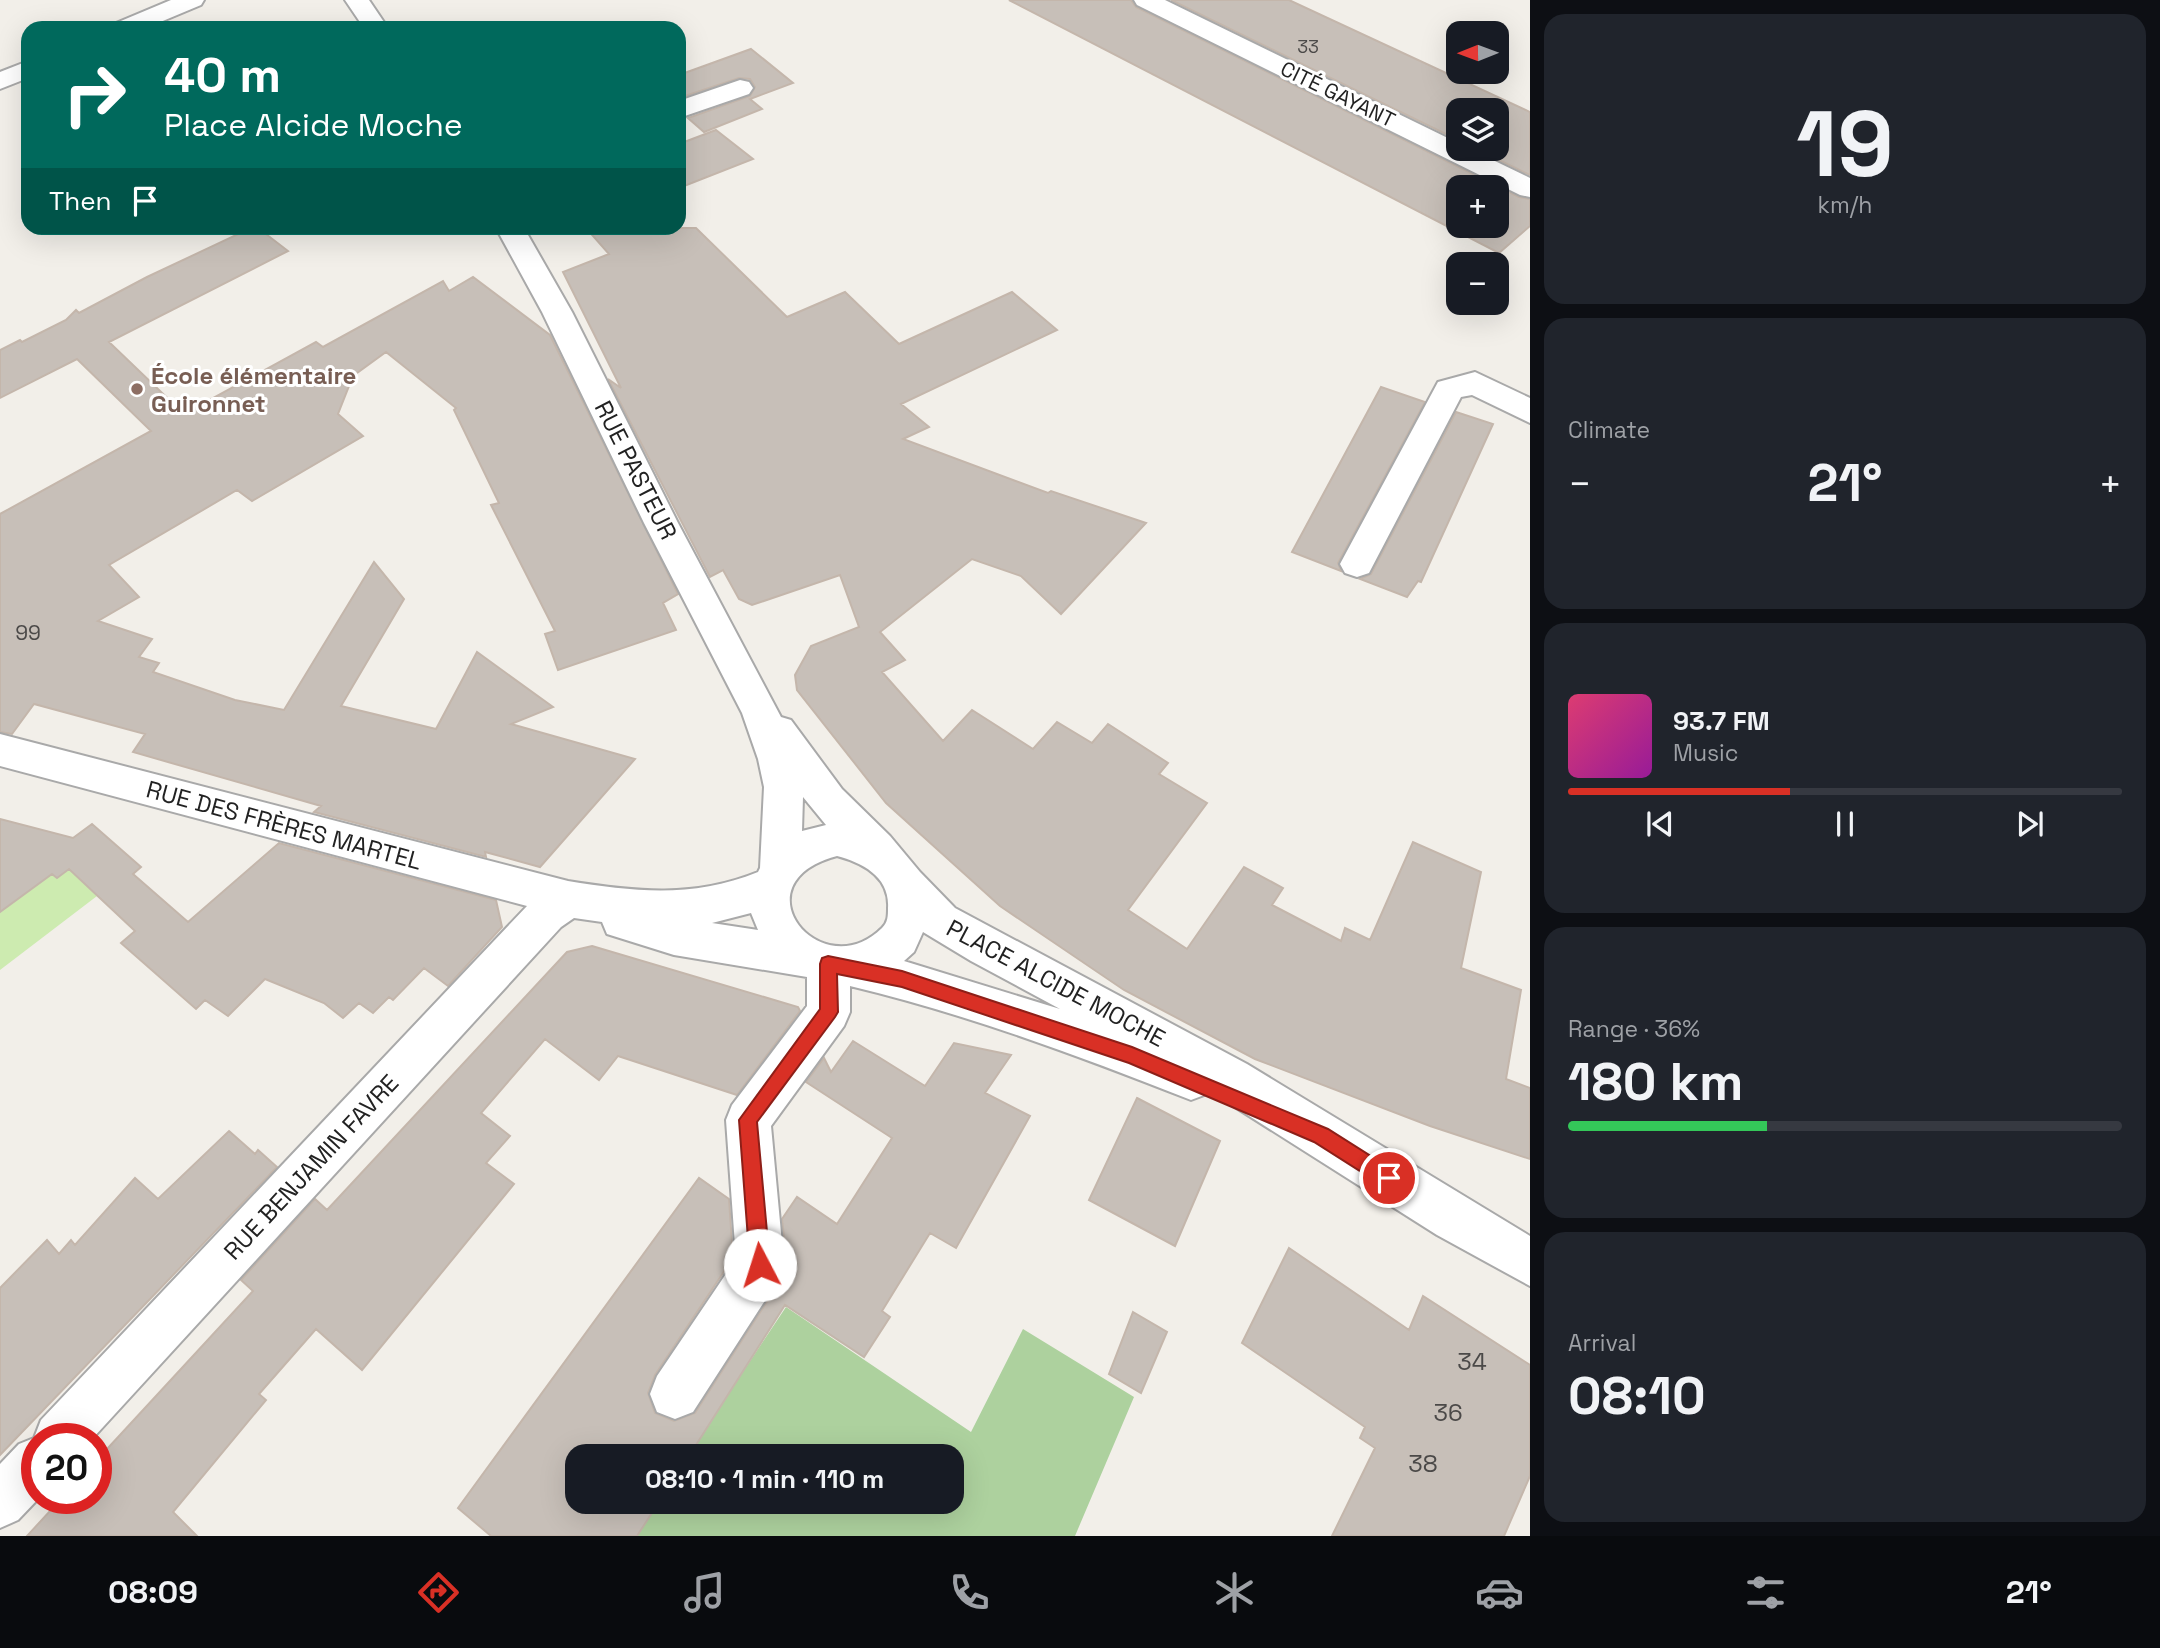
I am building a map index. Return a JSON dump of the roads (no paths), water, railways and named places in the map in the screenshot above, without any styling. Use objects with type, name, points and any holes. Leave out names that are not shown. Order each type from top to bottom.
[{"type":"street","points":[[142,21],[192,0]]},
{"type":"street","points":[[357,0],[371,21]]},
{"type":"street","name":"CITÉ GAYANT","points":[[1146,0],[1530,189]]},
{"type":"street","points":[[0,81],[21,72]]},
{"type":"street","points":[[686,107],[740,88]]},
{"type":"street","name":"RUE PASTEUR","points":[[514,235],[557,312],[661,523],[761,713],[783,787],[774,875]]},
{"type":"street","points":[[1357,564],[1449,390],[1475,383],[1530,412]]},
{"type":"street","name":"RUE PASTEUR","points":[[761,713],[779,732],[828,801],[880,852]]},
{"type":"street","name":"RUE DES FRÈRES MARTEL","points":[[0,750],[568,900],[657,932],[825,962]]},
{"type":"street","points":[[826,840],[849,840],[880,852],[897,867],[909,895],[909,916],[900,935],[875,957],[825,962],[787,943],[774,925],[768,905],[774,875],[804,846],[826,840]]},
{"type":"street","name":"RUE DES FRÈRES MARTEL","points":[[568,900],[661,909],[708,906],[751,896],[774,875]]},
{"type":"street","name":"PLACE ALCIDE MOCHE","points":[[906,885],[940,921],[951,928],[1048,983],[1167,1042],[1530,1262]]},
{"type":"street","name":"RUE BENJAMIN FAVRE","points":[[73,1423],[546,914],[568,900]]},
{"type":"street","points":[[675,1394],[760,1265],[748,1120],[829,1012],[825,962]]},
{"type":"street","name":"PLACE ALCIDE MOCHE","points":[[825,962],[902,979],[1080,1037],[1204,1084],[1321,1135]]},
{"type":"street","points":[[0,1502],[21,1479]]},
{"type":"place","name":"École élémentaire Guironnet","points":[[137,389]]}]
